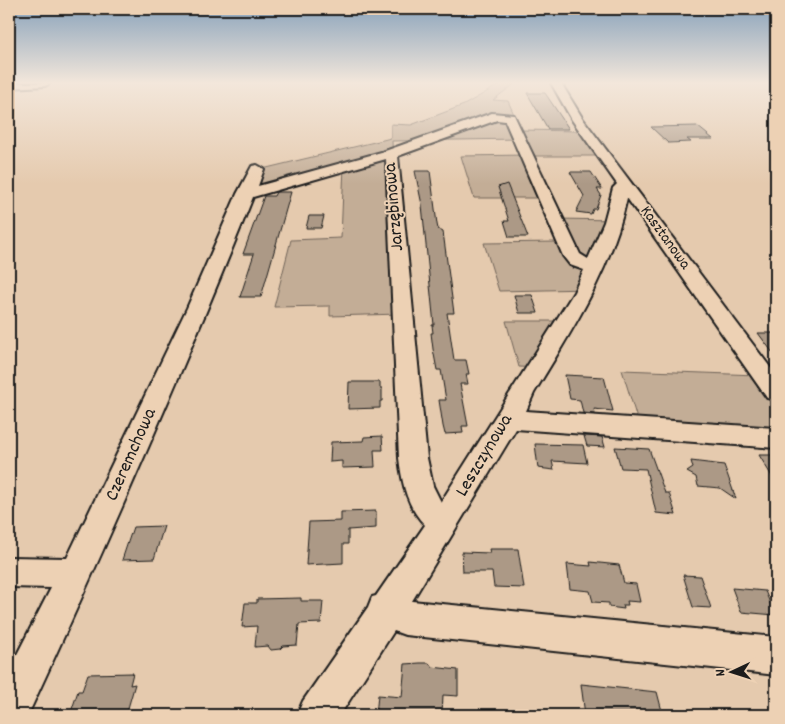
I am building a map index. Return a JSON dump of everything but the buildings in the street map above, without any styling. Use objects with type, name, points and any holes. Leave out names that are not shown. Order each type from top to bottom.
[{"type":"street","name":"Jarzębinowa","points":[[445,522],[435,517],[426,507],[418,484],[413,458],[393,158],[390,154],[494,117]]},
{"type":"street","name":"Jarzębinowa","points":[[502,117],[510,118],[572,256],[577,261],[594,267]]},
{"type":"street","name":"Kasztanowa","points":[[576,117],[776,392]]},
{"type":"street","points":[[245,194],[390,154]]},
{"type":"street","name":"Czeremchowa","points":[[9,711],[77,574],[198,308],[257,169]]},
{"type":"street","name":"Leszczynowa","points":[[317,715],[385,609],[445,522],[509,419],[521,393],[584,292],[613,222],[621,188],[627,186]]},
{"type":"street","points":[[509,419],[776,438]]},
{"type":"street","points":[[9,572],[77,574]]},
{"type":"street","points":[[385,609],[405,618],[776,656]]},
{"type":"shaded area","points":[[433,117],[515,117],[521,130],[581,131],[598,156],[529,156],[559,219],[616,220],[590,289],[499,291],[484,243],[558,242],[538,198],[474,198],[461,156],[527,155],[520,139],[392,141],[400,314],[330,316],[330,306],[274,307],[291,240],[341,238],[344,165],[242,192],[250,172],[391,138],[391,124],[411,125]]},
{"type":"shaded area","points":[[506,321],[569,321],[540,368],[519,367]]},
{"type":"shaded area","points":[[622,370],[757,375],[776,404],[776,429],[638,422]]}]
